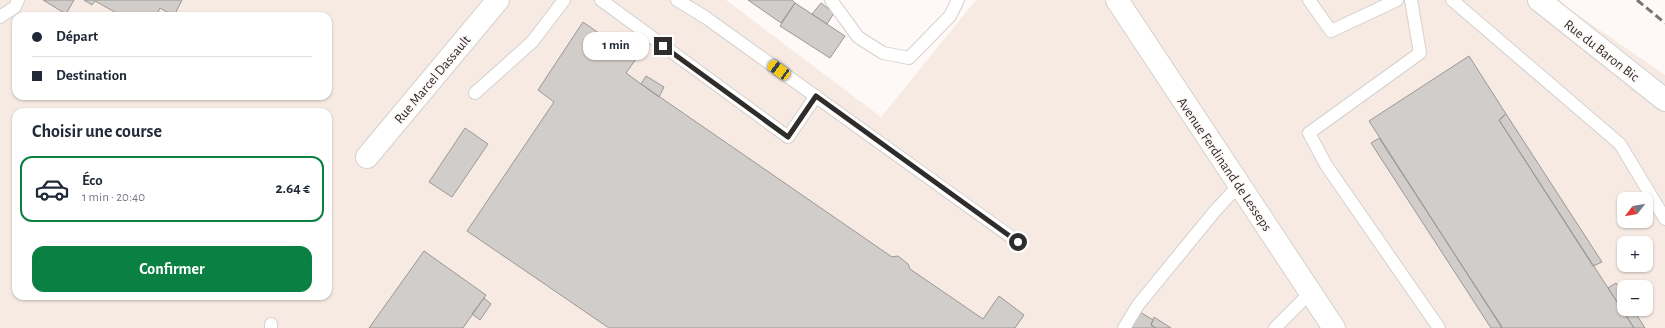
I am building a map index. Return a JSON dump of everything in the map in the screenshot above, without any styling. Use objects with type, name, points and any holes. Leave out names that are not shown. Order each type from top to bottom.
[{"type":"main road","name":"Rue Marcel Dassault","points":[[367,158],[498,0]]},
{"type":"main road","name":"Avenue Ferdinand de Lesseps","points":[[1117,0],[1334,328]]},
{"type":"main road","name":"Rue du Baron Bic","points":[[1539,0],[1665,100]]},
{"type":"lane","points":[[0,17],[15,7],[18,0]]},
{"type":"lane","points":[[475,93],[532,42],[564,0]]},
{"type":"lane","points":[[601,0],[788,137],[816,96]]},
{"type":"lane","points":[[677,0],[705,17],[1018,242]]},
{"type":"lane","points":[[831,0],[858,37],[883,53],[909,58],[950,16],[958,0]]},
{"type":"lane","points":[[1309,0],[1331,31],[1397,0]]},
{"type":"lane","points":[[1411,0],[1420,53],[1309,133],[1326,165],[1439,328]]},
{"type":"lane","points":[[1452,0],[1620,144],[1665,220]]},
{"type":"lane","points":[[1124,328],[1138,305],[1215,211],[1239,185]]},
{"type":"lane","points":[[1275,328],[1311,292]]},
{"type":"shaded area","points":[[0,0],[726,0],[881,117],[976,0],[1559,0],[1578,15],[1665,75],[1665,328],[0,328]]},
{"type":"building","points":[[43,0],[74,0],[67,12],[63,12]]},
{"type":"building","points":[[84,0],[182,0],[176,12],[167,12],[160,8],[158,12],[115,12],[95,1],[92,5]]},
{"type":"building","points":[[748,0],[792,0],[795,3],[781,23]]},
{"type":"building","points":[[795,3],[845,36],[830,58],[780,26]]},
{"type":"building","points":[[821,3],[834,13],[827,24],[812,14]]},
{"type":"building","points":[[583,22],[636,59],[626,73],[892,257],[898,256],[908,264],[910,269],[983,319],[999,296],[1024,315],[1015,328],[609,328],[467,231],[554,102],[538,90]]},
{"type":"building","points":[[1469,56],[1506,114],[1499,120],[1617,302],[1617,316],[1626,316],[1634,328],[1502,328],[1369,121]]},
{"type":"building","points":[[646,76],[664,87],[659,97],[641,84]]},
{"type":"building","points":[[1506,114],[1602,262],[1593,266],[1499,120]]},
{"type":"building","points":[[465,128],[488,144],[452,197],[429,182]]},
{"type":"building","points":[[1379,138],[1502,327],[1491,328],[1371,143]]},
{"type":"building","points":[[424,251],[486,295],[463,328],[369,328]]},
{"type":"building","points":[[1616,283],[1617,284],[1617,302],[1608,288]]},
{"type":"building","points":[[484,298],[491,304],[480,320],[472,314]]},
{"type":"building","points":[[1140,312],[1153,320],[1151,325],[1156,328],[1131,328]]},
{"type":"building","points":[[1626,316],[1637,316],[1645,328],[1634,328]]},
{"type":"building","points":[[1154,317],[1171,328],[1156,328],[1151,325]]},
{"type":"railway","points":[[1637,0],[1665,23]]},
{"type":"route","points":[[663,46],[788,137],[816,96],[1018,242]]}]
